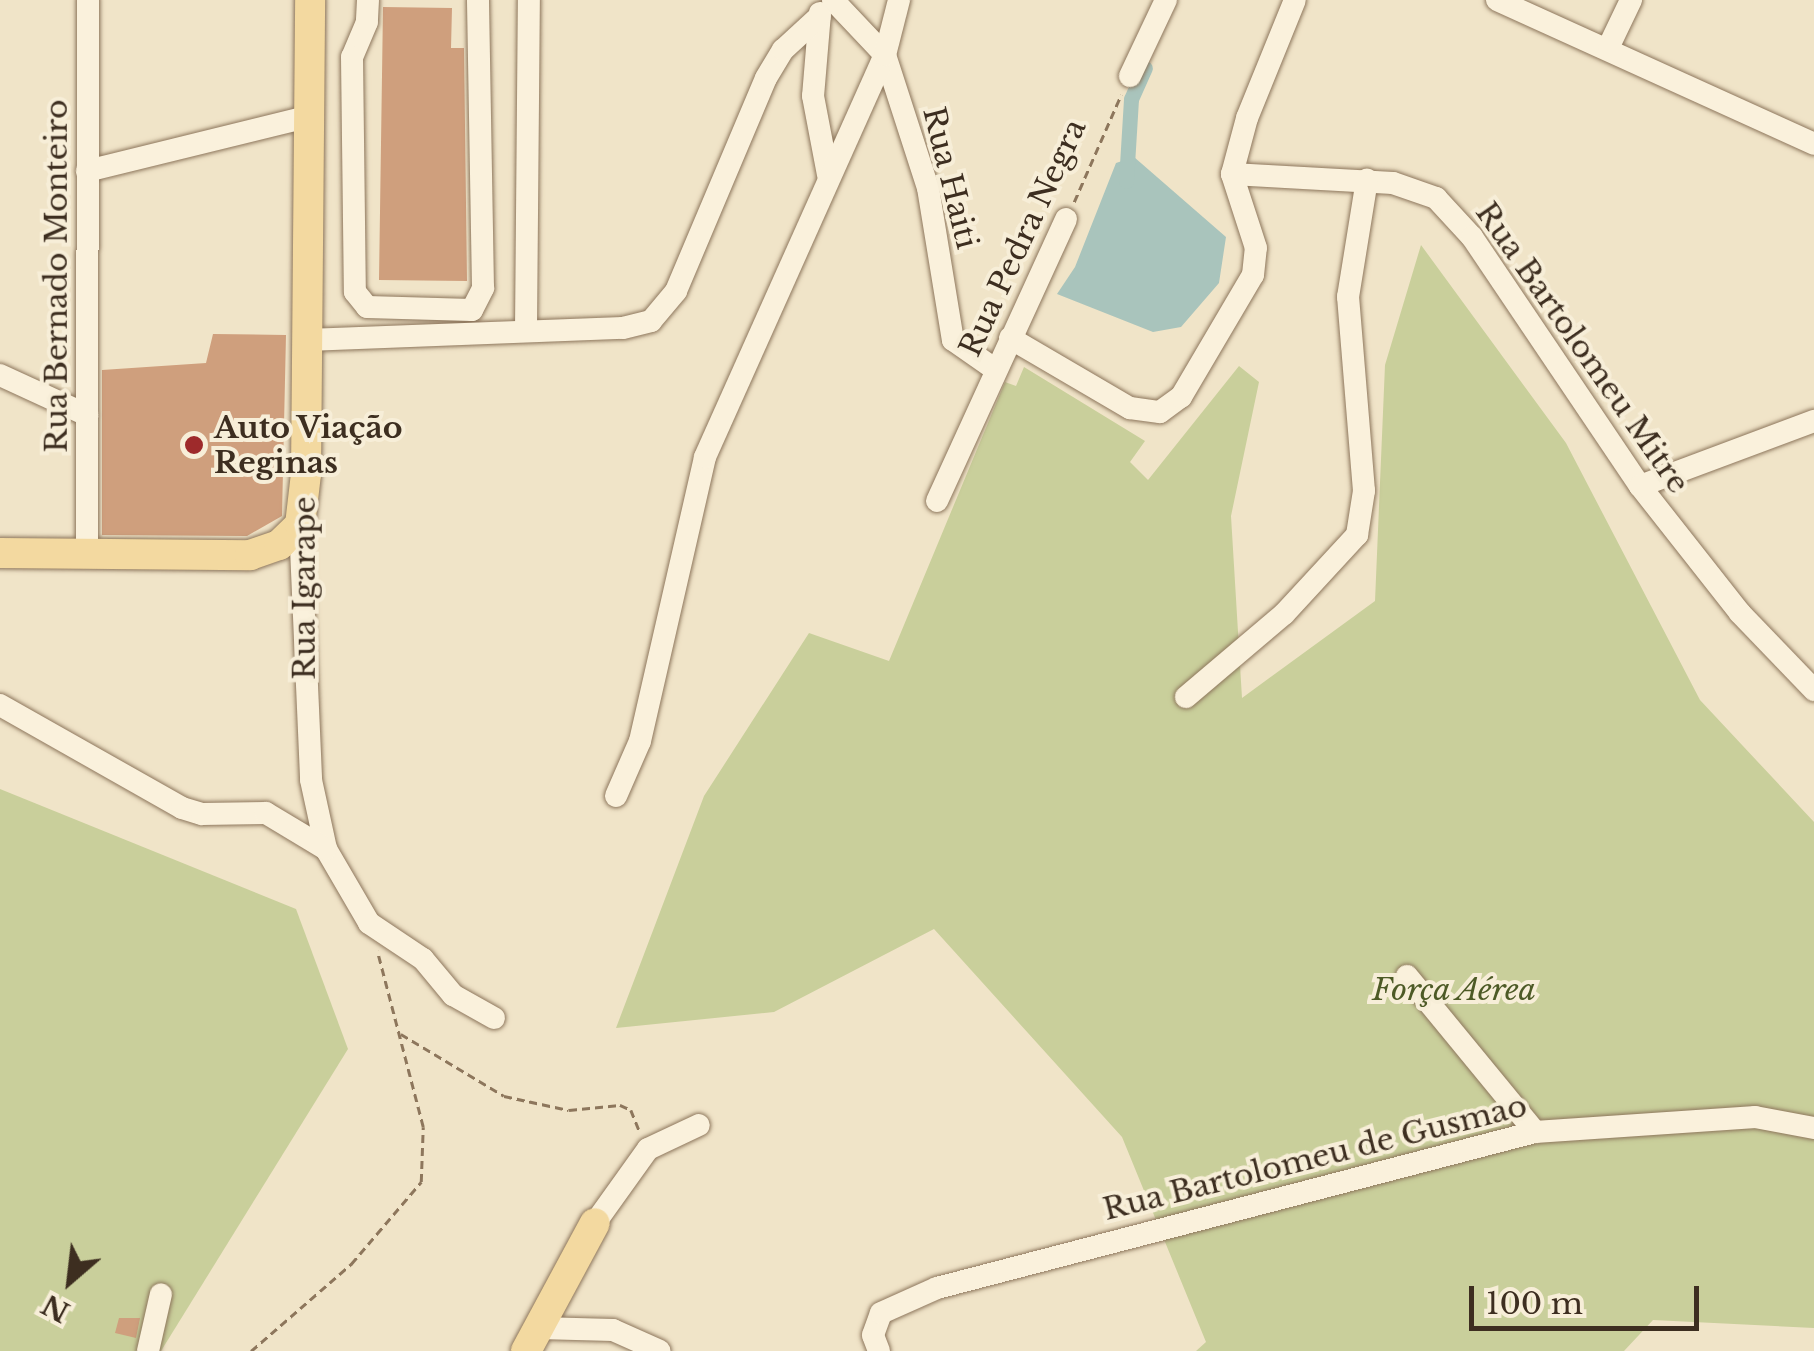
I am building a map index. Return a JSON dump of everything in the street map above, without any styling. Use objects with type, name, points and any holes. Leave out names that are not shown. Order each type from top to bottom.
[{"type":"main road","name":"Rua Igarape","points":[[300,524],[307,340],[310,0]]},
{"type":"main road","points":[[0,552],[250,555],[279,546],[300,524]]},
{"type":"main road","points":[[532,1340],[595,1223]]},
{"type":"street","name":"Rua Bernado Monteiro","points":[[87,552],[88,0]]},
{"type":"street","points":[[368,0],[367,22],[352,57],[355,292],[366,307],[472,310],[483,288],[478,0]]},
{"type":"street","points":[[526,329],[529,0]]},
{"type":"street","points":[[1130,76],[1166,0]]},
{"type":"street","points":[[1010,338],[1130,408],[1148,414],[1169,408],[1189,385],[1256,263],[1232,174],[1247,118],[1296,0]]},
{"type":"street","points":[[1497,0],[1610,46],[1814,144]]},
{"type":"street","points":[[1610,46],[1631,0]]},
{"type":"street","points":[[307,340],[651,321],[676,290],[766,78],[783,50],[826,5]]},
{"type":"street","points":[[826,5],[813,96],[828,175]]},
{"type":"street","name":"Rua Haiti","points":[[826,5],[885,55],[928,188],[953,340],[996,370]]},
{"type":"street","points":[[616,796],[640,741],[706,457],[828,175],[885,55],[892,6]]},
{"type":"street","points":[[87,171],[311,116]]},
{"type":"street","name":"Rua Bartolomeu Mitre","points":[[1232,174],[1368,180],[1436,198],[1472,237],[1640,486],[1740,613],[1814,690]]},
{"type":"street","points":[[1186,697],[1284,614],[1357,535],[1364,491],[1348,297],[1368,180]]},
{"type":"street","name":"Rua Pedra Negra","points":[[937,501],[1066,218]]},
{"type":"street","points":[[0,375],[87,415]]},
{"type":"street","points":[[1640,486],[1814,421]]},
{"type":"street","name":"Rua Igarape","points":[[300,524],[311,780],[326,849],[368,923]]},
{"type":"street","points":[[0,705],[182,808],[202,814],[266,812],[326,849]]},
{"type":"street","points":[[368,923],[422,959],[453,995],[494,1018]]},
{"type":"street","points":[[1407,976],[1535,1132]]},
{"type":"street","name":"Rua Bartolomeu de Gusmao","points":[[880,1351],[875,1322],[908,1298],[1304,1187],[1535,1132],[1755,1117],[1814,1128]]},
{"type":"street","points":[[595,1223],[648,1149],[699,1125]]},
{"type":"street","points":[[148,1351],[161,1294]]},
{"type":"street","points":[[532,1340],[612,1330],[660,1351]]},
{"type":"path","name":"Rua Pedra Negra","points":[[1066,218],[1130,76]]},
{"type":"path","points":[[252,1351],[352,1264],[420,1182],[423,1127],[368,923]]},
{"type":"path","points":[[400,1034],[504,1096],[569,1110],[631,1110],[648,1149]]},
{"type":"green space","name":"Força Aérea","points":[[1421,245],[1566,443],[1700,700],[1814,822],[1814,1328],[1653,1320],[1624,1351],[1196,1351],[1206,1342],[1122,1137],[934,929],[774,1012],[616,1028],[704,796],[809,633],[889,661],[1005,382],[1016,386],[1024,367],[1145,441],[1130,462],[1148,480],[1239,366],[1259,382],[1231,516],[1242,698],[1375,601],[1385,365]]},
{"type":"green space","points":[[0,789],[296,909],[348,1049],[161,1351],[0,1351]]},
{"type":"water","points":[[1134,157],[1226,237],[1219,283],[1181,327],[1153,332],[1057,294],[1075,267],[1116,163]]},
{"type":"building","points":[[383,7],[452,8],[451,48],[464,48],[467,281],[379,280]]},
{"type":"building","name":"Auto Viação Reginas","points":[[213,334],[286,335],[282,516],[247,536],[102,535],[102,370],[206,363]]},
{"type":"building","points":[[119,1318],[140,1318],[136,1338],[115,1333]]},
{"type":"waterway","points":[[1126,181],[1131,99],[1145,68]]},
{"type":"place","name":"Auto Viação Reginas","points":[[194,445]]}]
